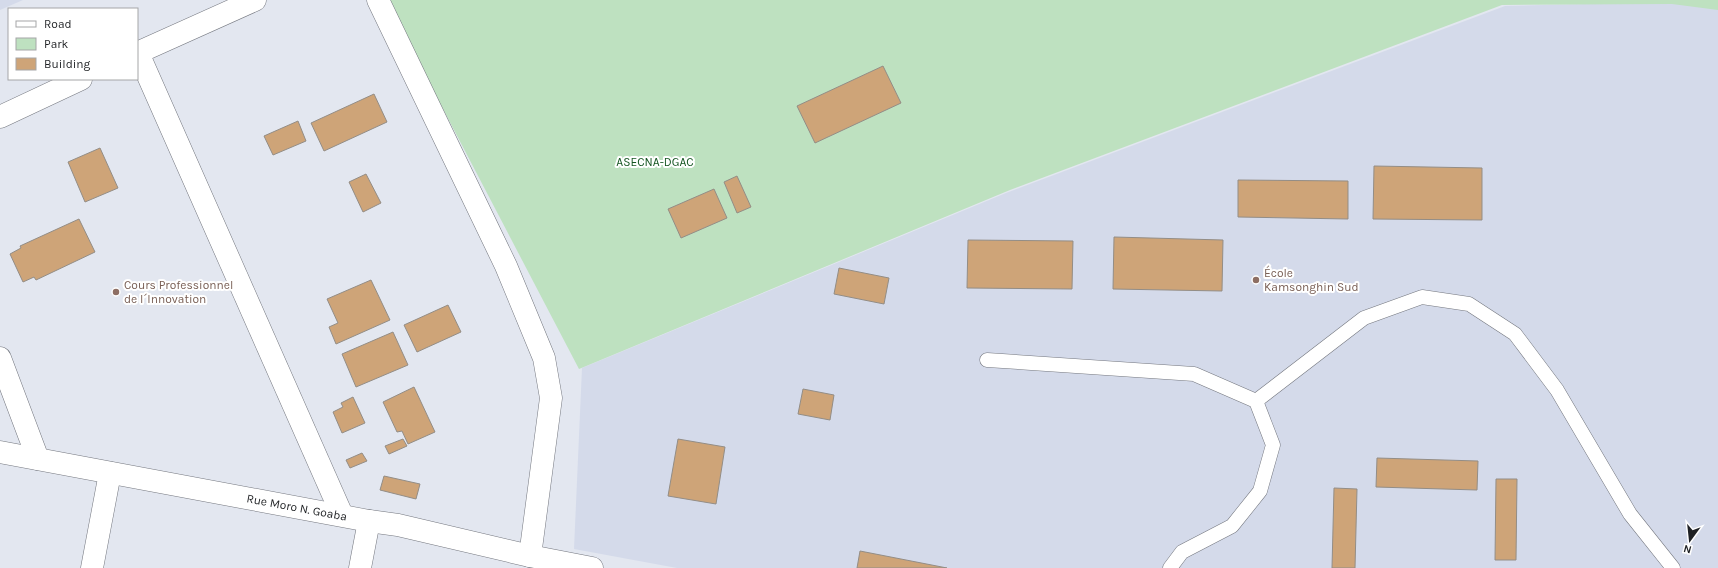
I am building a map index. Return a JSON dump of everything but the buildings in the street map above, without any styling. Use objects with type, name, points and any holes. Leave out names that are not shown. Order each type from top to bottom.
[{"type":"street","points":[[255,0],[138,53],[342,515]]},
{"type":"street","points":[[378,0],[506,266],[544,358],[551,398],[530,556]]},
{"type":"street","points":[[0,116],[79,80]]},
{"type":"street","points":[[0,358],[38,459]]},
{"type":"street","name":"Rue Moro N. Goaba","points":[[0,452],[369,521],[398,525],[530,556],[592,568]]},
{"type":"street","points":[[92,568],[110,473]]},
{"type":"street","points":[[360,568],[369,521]]},
{"type":"lane","points":[[1256,402],[1364,318],[1422,298],[1469,304],[1515,334],[1557,390],[1630,514],[1673,568]]},
{"type":"lane","points":[[987,360],[1194,374],[1256,402],[1273,444],[1260,491],[1232,526],[1182,552],[1170,568]]},
{"type":"shaded area","points":[[0,0],[23,0],[0,10]]},
{"type":"shaded area","name":"École Kamsonghin Sud","points":[[1664,2],[1718,9],[1718,568],[677,568],[574,549],[582,368],[1006,193],[1505,6]]},
{"type":"green space","name":"ASECNA-DGAC","points":[[386,0],[1718,0],[1718,10],[1672,4],[1502,5],[1010,190],[579,369]]},
{"type":"place","name":"École Kamsonghin Sud","points":[[1256,280]]},
{"type":"place","name":"Cours Professionnel de l´Innovation","points":[[116,292]]}]
